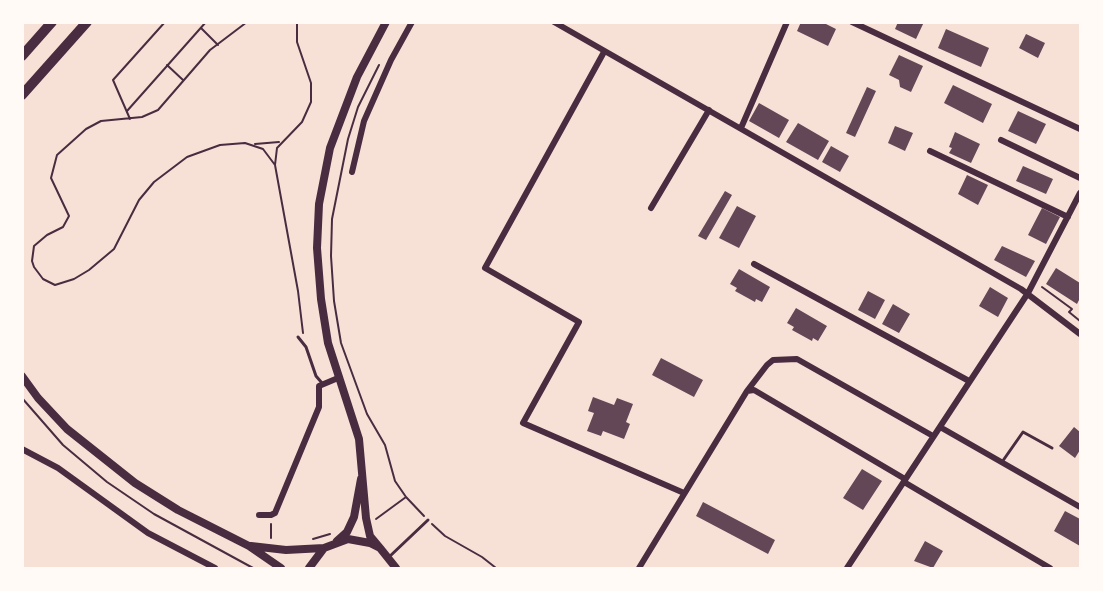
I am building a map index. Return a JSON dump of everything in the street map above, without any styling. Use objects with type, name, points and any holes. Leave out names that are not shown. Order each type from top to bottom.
[{"type":"highway","points":[[22,56],[52,22]]},
{"type":"highway","points":[[22,95],[87,22]]},
{"type":"street","points":[[386,22],[357,77],[337,126],[319,204],[317,248],[321,300],[338,378],[356,424],[370,536],[396,568]]},
{"type":"street","points":[[352,172],[364,120],[391,60],[412,22]]},
{"type":"street","points":[[554,22],[1028,293],[1080,334]]},
{"type":"street","points":[[741,128],[787,22]]},
{"type":"street","points":[[852,22],[1080,129]]},
{"type":"street","points":[[604,52],[485,268],[579,321],[523,423],[684,493]]},
{"type":"street","points":[[651,208],[709,110]]},
{"type":"street","points":[[1001,140],[1080,178]]},
{"type":"street","points":[[930,151],[1068,217]]},
{"type":"street","points":[[847,568],[1028,293],[1080,193]]},
{"type":"street","points":[[754,264],[969,381]]},
{"type":"street","points":[[639,568],[747,391],[767,364],[773,360],[797,359],[933,436]]},
{"type":"street","points":[[22,376],[38,398],[67,429],[111,466],[178,510],[249,546],[281,568]]},
{"type":"street","points":[[259,515],[271,516],[280,504],[319,407],[318,391],[322,383],[338,378]]},
{"type":"street","points":[[747,391],[754,390],[1050,568]]},
{"type":"street","points":[[940,427],[1080,507]]},
{"type":"street","points":[[22,449],[58,468],[148,533],[214,568]]},
{"type":"street","points":[[309,568],[324,549],[347,532],[354,517],[363,466]]},
{"type":"street","points":[[336,542],[359,539],[380,548]]},
{"type":"street","points":[[249,546],[286,550],[324,549]]},
{"type":"lane","points":[[297,337],[304,342],[316,376],[322,383]]},
{"type":"lane","points":[[1002,462],[1023,432],[1052,448]]},
{"type":"lane","points":[[389,557],[428,520]]},
{"type":"path","points":[[130,119],[113,80],[165,22]]},
{"type":"path","points":[[127,111],[206,22]]},
{"type":"path","points":[[248,22],[218,45],[158,110],[130,119],[101,121],[57,155],[53,163],[52,185],[69,216],[63,227],[39,242],[32,253],[34,267],[48,283],[61,285],[74,279],[109,253],[122,236],[127,221],[139,200],[168,170],[187,157],[220,145],[281,142]]},
{"type":"path","points":[[274,165],[277,148],[302,122],[311,102],[311,83],[297,42],[297,22]]},
{"type":"path","points":[[201,28],[218,45]]},
{"type":"path","points":[[380,61],[358,108],[348,139],[332,219],[331,256],[337,323],[347,361],[367,414],[385,445],[394,481],[406,497],[445,536],[482,557],[496,568]]},
{"type":"path","points":[[167,65],[184,81]]},
{"type":"path","points":[[255,144],[270,155],[274,165],[298,291],[304,342]]},
{"type":"path","points":[[366,518],[383,516],[406,497]]},
{"type":"path","points":[[271,516],[269,537],[279,542]]},
{"type":"path","points":[[306,540],[334,532]]},
{"type":"building","points":[[801,22],[822,22],[836,29],[828,46],[797,31]]},
{"type":"building","points":[[898,22],[924,22],[916,39],[895,29]]},
{"type":"building","points":[[946,29],[989,48],[981,67],[938,48]]},
{"type":"building","points":[[1026,34],[1045,43],[1038,58],[1019,48]]},
{"type":"building","points":[[899,55],[923,66],[911,92],[900,87],[899,80],[889,75]]},
{"type":"building","points":[[953,85],[992,104],[983,123],[944,103]]},
{"type":"building","points":[[867,87],[876,91],[855,137],[846,133]]},
{"type":"building","points":[[759,103],[789,120],[779,138],[749,121]]},
{"type":"building","points":[[1018,111],[1046,124],[1036,144],[1008,131]]},
{"type":"building","points":[[798,123],[829,141],[818,160],[786,142]]},
{"type":"building","points":[[895,126],[913,133],[905,151],[888,143]]},
{"type":"building","points":[[955,132],[980,144],[971,163],[949,153]]},
{"type":"building","points":[[831,146],[849,156],[840,172],[822,162]]},
{"type":"building","points":[[1023,166],[1053,179],[1046,194],[1016,181]]},
{"type":"building","points":[[967,175],[988,185],[978,205],[958,194]]},
{"type":"building","points":[[725,191],[732,195],[706,240],[698,236]]},
{"type":"building","points":[[737,206],[756,216],[739,248],[719,238]]},
{"type":"building","points":[[1042,208],[1060,217],[1046,244],[1028,235]]},
{"type":"building","points":[[1002,246],[1035,261],[1026,277],[994,260]]},
{"type":"building","points":[[1056,268],[1080,283],[1080,298],[1077,304],[1046,284]]},
{"type":"building","points":[[739,269],[770,287],[762,302],[756,299],[755,302],[735,291],[737,288],[730,284]]},
{"type":"building","points":[[990,287],[1008,298],[998,317],[979,306]]},
{"type":"building","points":[[868,291],[885,300],[875,319],[858,310]]},
{"type":"building","points":[[893,304],[910,314],[899,333],[882,324]]},
{"type":"building","points":[[796,308],[827,326],[818,341],[813,338],[812,341],[792,330],[794,327],[787,323]]},
{"type":"building","points":[[661,358],[703,380],[694,397],[652,375]]},
{"type":"building","points":[[593,397],[614,405],[617,398],[633,404],[626,422],[630,424],[624,439],[603,431],[601,436],[587,431],[594,413],[588,411]]},
{"type":"building","points":[[1074,427],[1080,432],[1080,450],[1075,458],[1059,446]]},
{"type":"building","points":[[862,469],[882,481],[863,510],[843,498]]},
{"type":"building","points":[[703,502],[775,540],[768,554],[696,516]]},
{"type":"building","points":[[1065,511],[1080,519],[1080,546],[1054,531]]},
{"type":"building","points":[[925,541],[943,551],[933,568],[914,561]]}]
